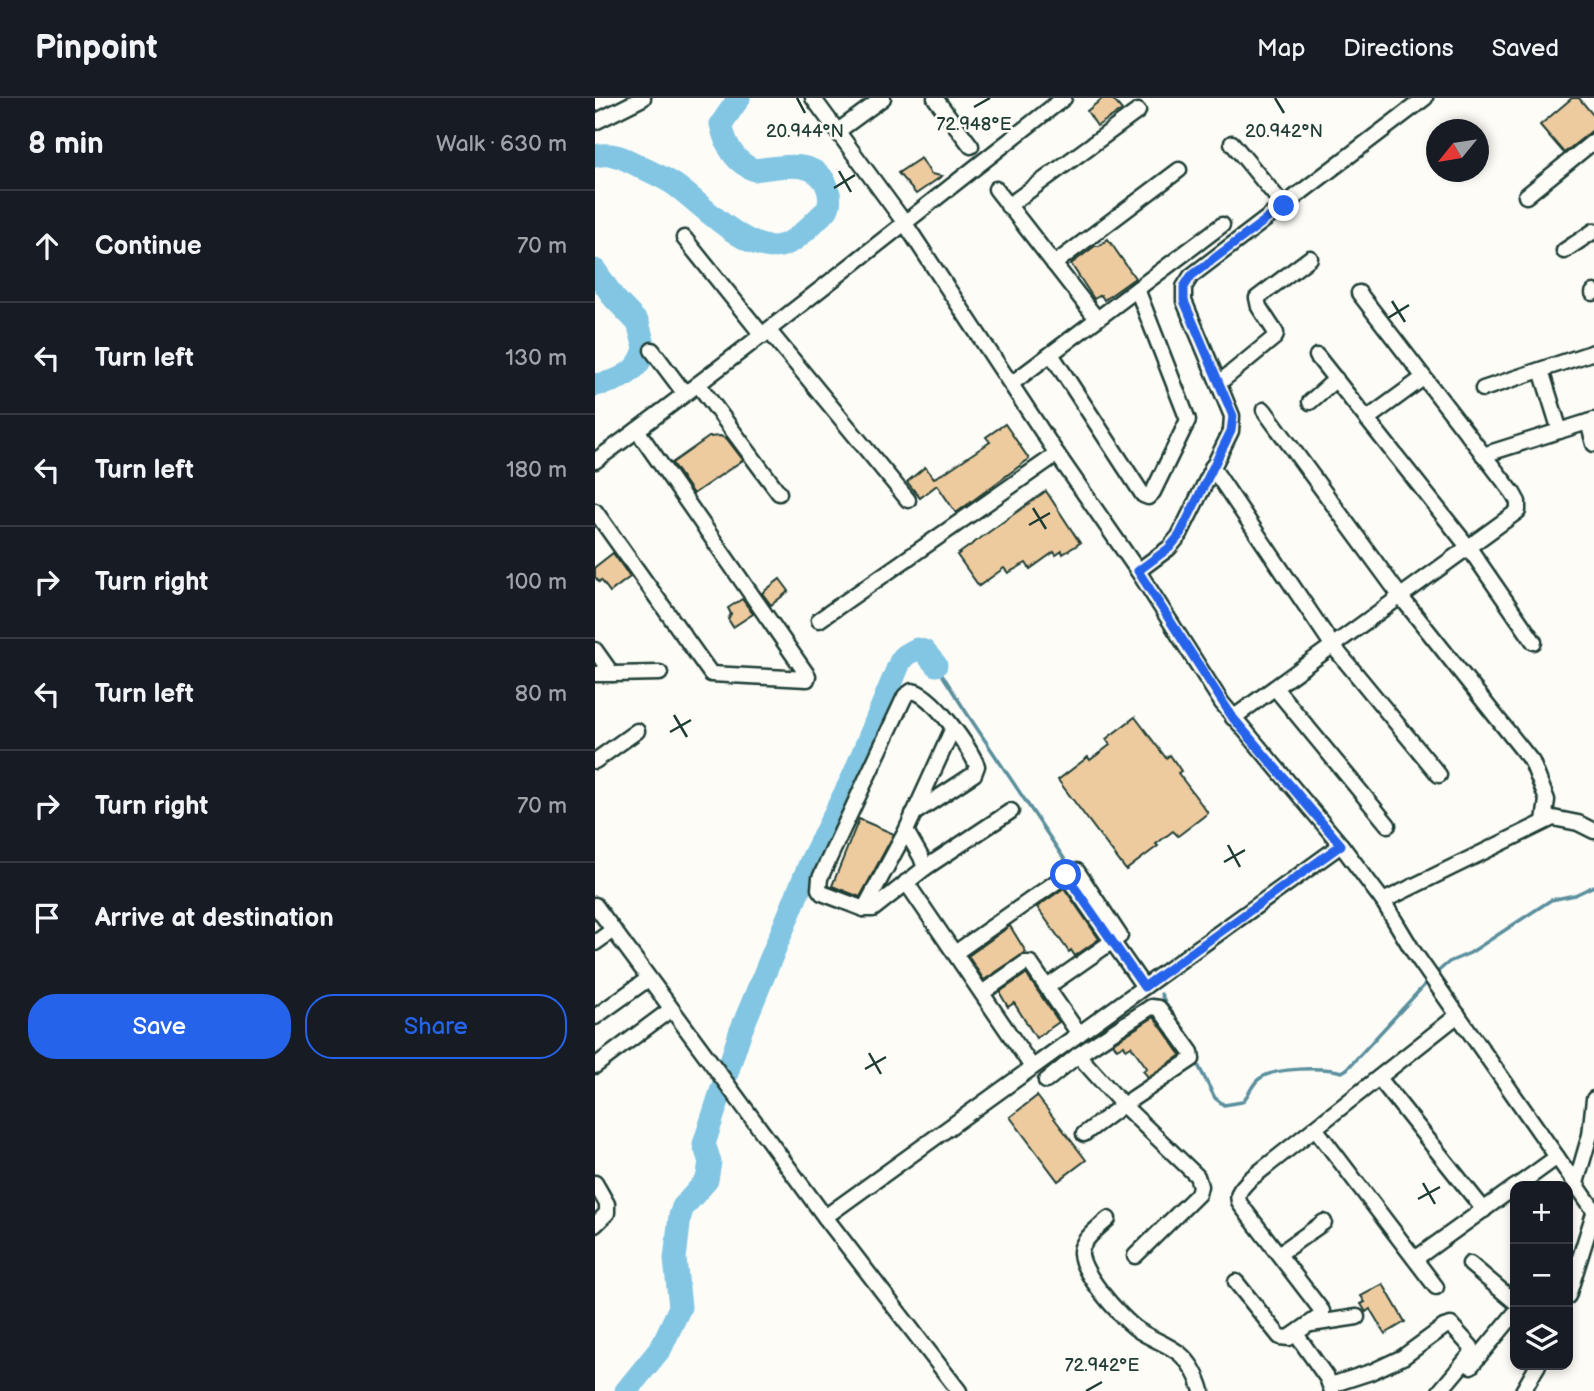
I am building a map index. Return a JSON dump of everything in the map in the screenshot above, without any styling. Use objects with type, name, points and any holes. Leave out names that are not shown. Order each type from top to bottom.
[{"type":"street","points":[[595,122],[643,98]]},
{"type":"street","points":[[813,98],[904,222],[1233,718],[1341,845],[1383,901],[1413,951],[1576,1184],[1594,1212],[1573,1280]]},
{"type":"street","points":[[838,131],[883,98]]},
{"type":"street","points":[[935,98],[971,146]]},
{"type":"street","points":[[595,461],[766,333],[1064,98]]},
{"type":"street","points":[[1138,571],[1169,548],[1179,536],[1233,424],[1233,416],[1184,301],[1184,287],[1191,276],[1425,98]]},
{"type":"street","points":[[1009,206],[1137,111]]},
{"type":"street","points":[[1526,196],[1594,141]]},
{"type":"street","points":[[1232,144],[1284,206]]},
{"type":"street","points":[[1054,264],[1179,170]]},
{"type":"street","points":[[996,189],[1097,319]]},
{"type":"street","points":[[1011,384],[1222,225]]},
{"type":"street","points":[[1564,251],[1594,231]]},
{"type":"street","points":[[684,238],[908,500]]},
{"type":"street","points":[[1219,383],[1275,337],[1276,333],[1259,307],[1257,298],[1310,258]]},
{"type":"street","points":[[1051,354],[1143,495],[1148,497],[1153,492],[1188,420],[1137,289]]},
{"type":"street","points":[[1233,718],[1518,511],[1518,502],[1513,493],[1359,293]]},
{"type":"street","points":[[652,350],[685,394]]},
{"type":"street","points":[[1483,389],[1594,352]]},
{"type":"street","points":[[1317,356],[1469,548],[1534,642]]},
{"type":"street","points":[[1541,370],[1560,430]]},
{"type":"street","points":[[1367,419],[1423,378]]},
{"type":"street","points":[[1310,402],[1336,379]]},
{"type":"street","points":[[698,384],[779,493]]},
{"type":"street","points":[[1264,410],[1401,597],[1532,762],[1547,800],[1544,821]]},
{"type":"street","points":[[1483,455],[1591,421],[1594,444]]},
{"type":"street","points":[[595,511],[711,674],[807,678],[637,430]]},
{"type":"street","points":[[820,620],[1057,454]]},
{"type":"street","points":[[1212,467],[1333,646],[1439,775]]},
{"type":"street","points":[[595,650],[612,674]]},
{"type":"street","points":[[595,674],[660,673]]},
{"type":"street","points":[[1275,688],[1388,825]]},
{"type":"street","points":[[913,814],[977,771],[976,762],[953,728],[924,696],[912,691],[905,696],[819,884],[823,893],[864,909],[873,909],[925,868],[1011,811]]},
{"type":"street","points":[[864,909],[906,831],[953,728]]},
{"type":"street","points":[[595,761],[637,731]]},
{"type":"street","points":[[1383,901],[1544,821],[1562,818],[1594,831]]},
{"type":"street","points":[[906,831],[922,857],[925,868]]},
{"type":"street","points":[[825,1217],[1341,845]]},
{"type":"street","points":[[955,953],[1066,875],[1144,987]]},
{"type":"street","points":[[906,882],[1032,1068]]},
{"type":"street","points":[[595,905],[825,1217],[959,1391]]},
{"type":"street","points":[[595,943],[613,930]]},
{"type":"street","points":[[1047,987],[1112,943]]},
{"type":"street","points":[[982,993],[1025,963],[1030,963],[1084,1030],[1101,1041]]},
{"type":"street","points":[[595,1017],[648,979]]},
{"type":"street","points":[[1046,1080],[1078,1055],[1156,1006],[1193,1056],[1187,1063],[1084,1134]]},
{"type":"street","points":[[595,1066],[670,1010]]},
{"type":"street","points":[[1236,1282],[1280,1337],[1289,1338],[1322,1315],[1322,1311],[1240,1203],[1237,1198],[1239,1192],[1249,1180],[1458,1015]]},
{"type":"street","points":[[1078,1055],[1123,1105],[1197,1176],[1200,1186],[1198,1194],[1135,1256]]},
{"type":"street","points":[[1379,1078],[1484,1210]]},
{"type":"street","points":[[1576,1184],[1590,1135],[1594,1099]]},
{"type":"street","points":[[1315,1128],[1436,1287]]},
{"type":"street","points":[[1524,1181],[1557,1157]]},
{"type":"street","points":[[595,1183],[607,1204],[607,1213],[595,1226]]},
{"type":"street","points":[[1415,1259],[1510,1191]]},
{"type":"street","points":[[1108,1219],[1082,1247],[1080,1254],[1085,1267],[1122,1318],[1139,1331],[1179,1353],[1193,1367],[1202,1391]]},
{"type":"street","points":[[1279,1254],[1324,1222]]},
{"type":"street","points":[[1470,1264],[1510,1298]]},
{"type":"street","points":[[1310,1324],[1357,1317]]},
{"type":"street","points":[[1450,1391],[1510,1319]]},
{"type":"street","points":[[1296,1334],[1332,1388],[1403,1357],[1444,1327],[1451,1325],[1471,1347],[1472,1353],[1440,1391]]},
{"type":"street","points":[[1523,1391],[1535,1370]]},
{"type":"building","points":[[1103,98],[1112,98],[1122,110],[1097,126],[1087,111]]},
{"type":"building","points":[[1572,98],[1579,98],[1594,116],[1594,129],[1564,153],[1540,125]]},
{"type":"building","points":[[921,158],[931,174],[942,176],[916,194],[898,173]]},
{"type":"building","points":[[1108,239],[1135,278],[1104,300],[1101,295],[1094,299],[1071,264]]},
{"type":"building","points":[[1005,424],[1029,459],[956,513],[937,485],[920,498],[907,482],[925,467],[934,478],[944,473],[990,442],[986,437]]},
{"type":"building","points":[[720,436],[727,439],[743,460],[693,494],[672,463],[709,437]]},
{"type":"building","points":[[1046,491],[1080,543],[1063,554],[1062,551],[1056,555],[1054,552],[1030,569],[1026,563],[1008,573],[1004,568],[979,586],[957,555]]},
{"type":"building","points":[[613,553],[630,577],[610,592],[601,580],[599,582],[595,577],[595,567]]},
{"type":"building","points":[[780,579],[789,591],[771,605],[762,593]]},
{"type":"building","points":[[742,599],[753,614],[733,627],[728,619],[731,614],[728,608]]},
{"type":"building","points":[[1135,717],[1166,758],[1170,755],[1181,771],[1178,773],[1208,813],[1178,836],[1173,831],[1126,870],[1058,780],[1088,757],[1090,760],[1110,745],[1106,739]]},
{"type":"building","points":[[859,819],[894,834],[860,897],[832,886]]},
{"type":"building","points":[[1064,888],[1099,939],[1075,956],[1071,950],[1069,952],[1037,907]]},
{"type":"building","points":[[1010,926],[1026,952],[984,980],[968,956]]},
{"type":"building","points":[[1026,974],[1059,1022],[1036,1038],[1014,1003],[1008,1007],[1001,995],[1001,991]]},
{"type":"building","points":[[1154,1017],[1181,1055],[1148,1077],[1143,1071],[1147,1068],[1131,1046],[1126,1049],[1124,1045],[1117,1049],[1113,1043]]},
{"type":"building","points":[[1037,1096],[1086,1160],[1058,1181],[1010,1117]]},
{"type":"building","points":[[1383,1284],[1405,1322],[1385,1334],[1370,1309],[1366,1312],[1361,1304],[1365,1302],[1361,1296]]},
{"type":"waterway","points":[[595,156],[619,157],[665,179],[726,226],[754,243],[767,247],[787,244],[827,210],[830,200],[828,189],[823,179],[807,168],[786,166],[755,170],[741,163],[728,145],[721,124],[739,98]]},
{"type":"waterway","points":[[595,270],[614,298],[638,323],[645,348],[633,369],[619,378],[595,385]]},
{"type":"waterway","points":[[626,1391],[661,1348],[680,1307],[675,1259],[680,1216],[683,1207],[707,1180],[710,1162],[704,1144],[740,1033],[811,861],[853,777],[900,662],[905,655],[917,649],[924,651],[936,665]]},
{"type":"waterway","points":[[936,665],[1065,860]]},
{"type":"waterway","points":[[1435,974],[1449,962],[1470,953],[1551,900],[1575,895],[1594,886]]},
{"type":"waterway","points":[[1196,1061],[1215,1098],[1224,1105],[1242,1102],[1259,1079],[1276,1072],[1312,1069],[1342,1072],[1430,979]]},
{"type":"waterway","points":[[1161,994],[1173,1017]]},
{"type":"route","points":[[1066,875],[1144,987],[1341,845],[1233,718],[1138,571],[1169,548],[1179,536],[1233,424],[1233,416],[1184,301],[1184,287],[1191,276],[1284,206]]}]
